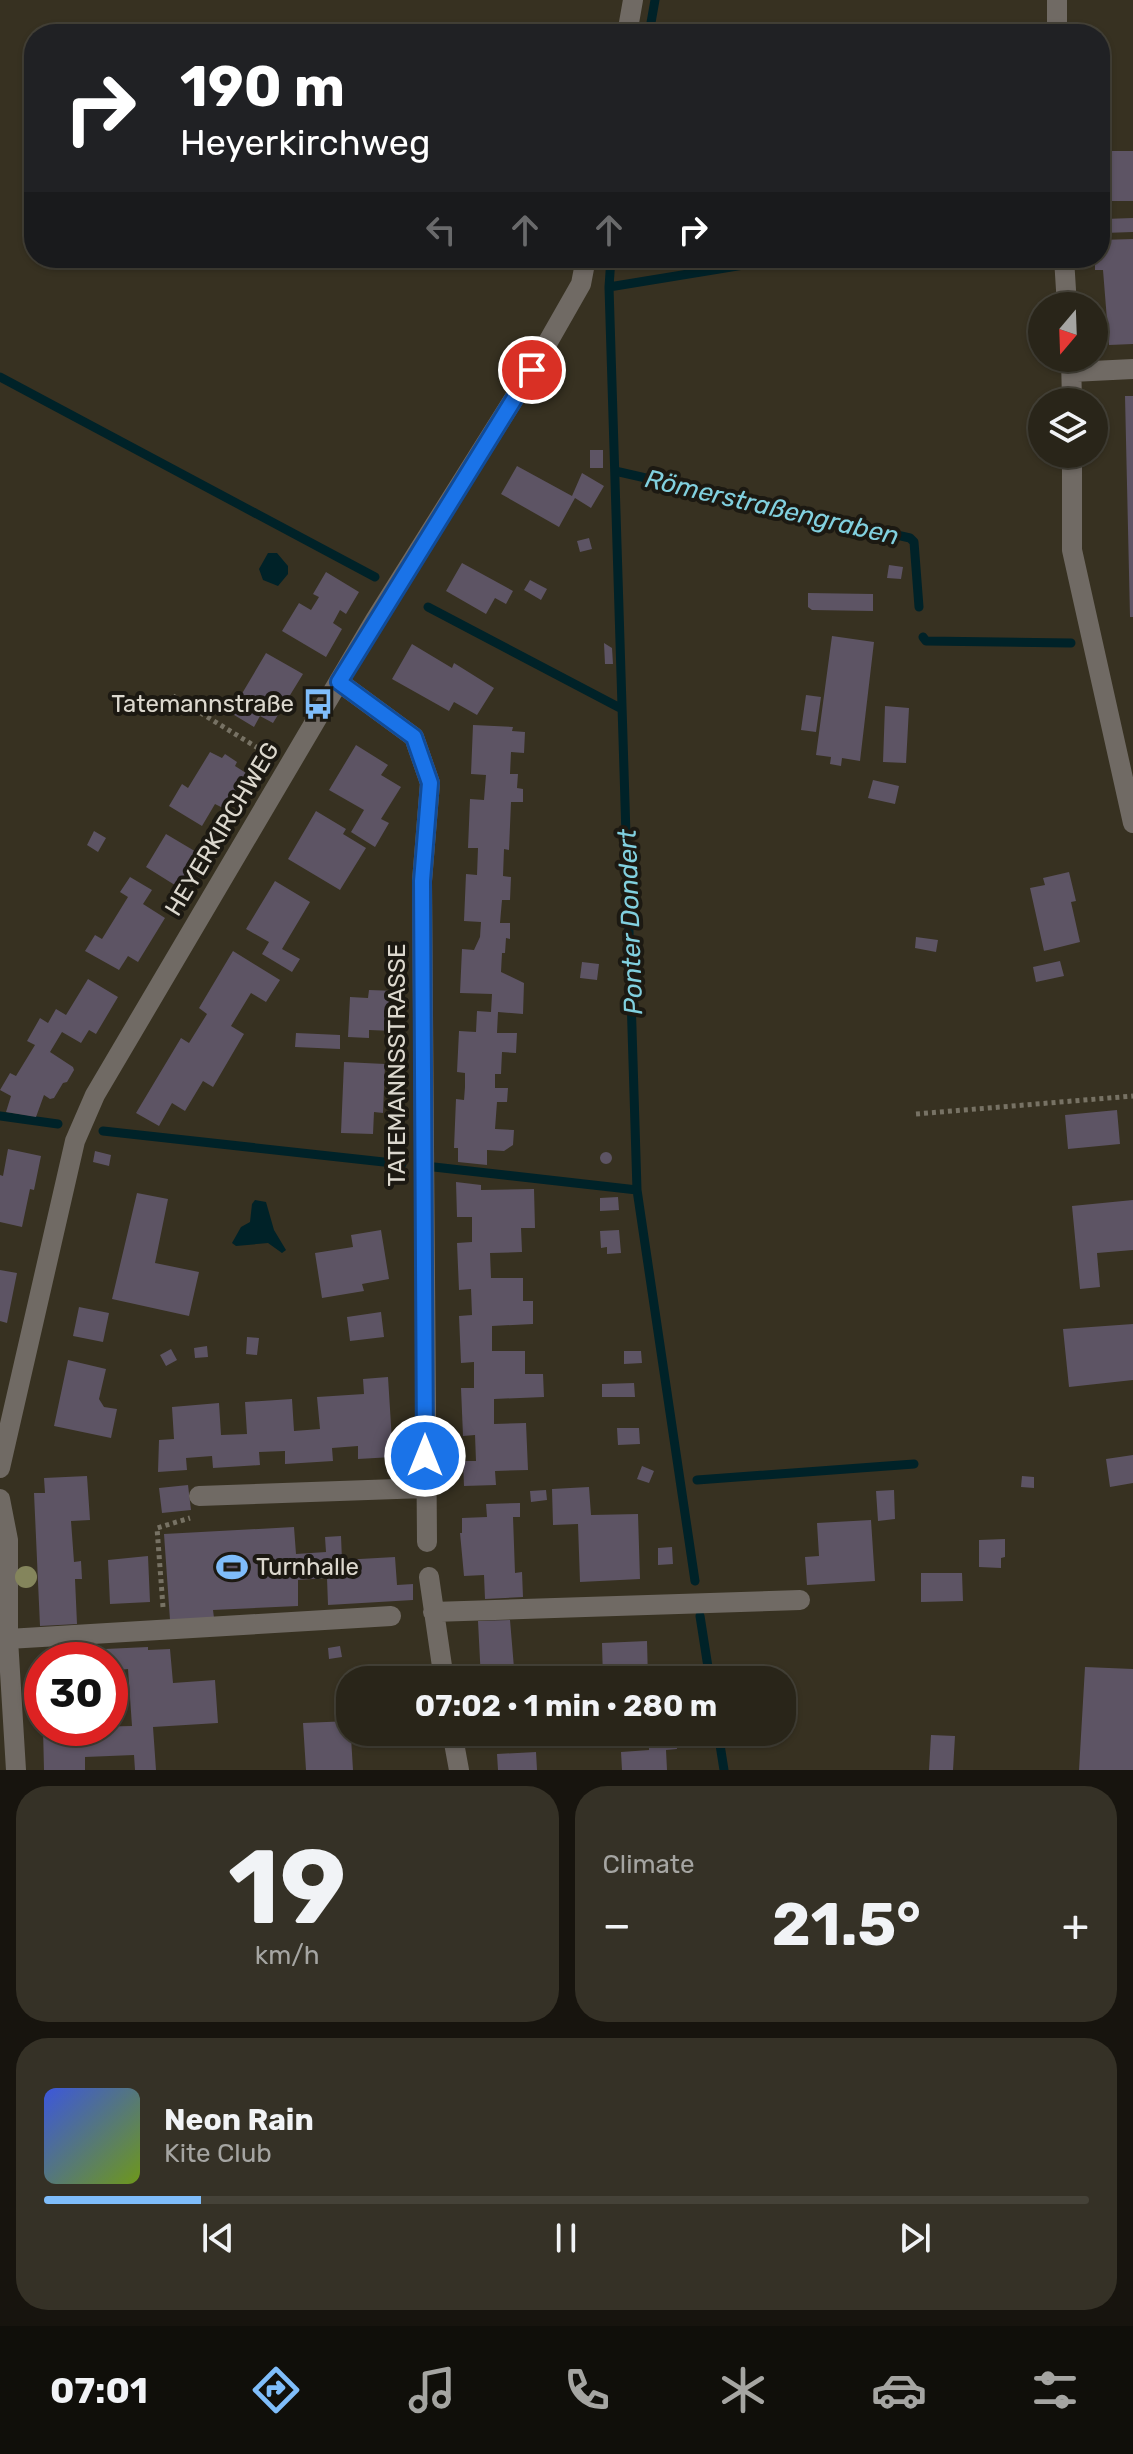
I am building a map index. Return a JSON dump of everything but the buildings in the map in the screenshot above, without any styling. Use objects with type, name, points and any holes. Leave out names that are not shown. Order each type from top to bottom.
[{"type":"street","points":[[629,24],[633,0]]},
{"type":"street","points":[[1057,0],[1057,24]]},
{"type":"street","name":"HEYERKIRCHWEG","points":[[0,1468],[75,1141],[95,1095],[339,682],[532,370],[581,284],[584,268]]},
{"type":"street","points":[[1065,268],[1066,292]]},
{"type":"street","points":[[1108,367],[1133,369]]},
{"type":"street","points":[[1072,468],[1072,550],[1133,823]]},
{"type":"street","name":"TATEMANNSSTRASSE","points":[[339,682],[414,737],[430,783],[422,881],[427,1542]]},
{"type":"street","points":[[199,1496],[425,1488]]},
{"type":"street","points":[[0,1499],[8,1540],[8,1639],[16,1770]]},
{"type":"street","points":[[429,1577],[442,1666]]},
{"type":"street","points":[[433,1612],[800,1600]]},
{"type":"street","points":[[8,1639],[391,1616]]},
{"type":"street","points":[[455,1746],[459,1770]]},
{"type":"path","points":[[173,696],[289,767]]},
{"type":"path","points":[[916,1114],[1133,1096]]},
{"type":"path","points":[[165,1628],[157,1528],[202,1515],[199,1496]]},
{"type":"water","points":[[268,553],[277,553],[288,566],[288,574],[278,586],[263,580],[259,569]]},
{"type":"water","points":[[255,1200],[266,1202],[274,1230],[286,1250],[282,1253],[268,1243],[236,1246],[232,1243],[241,1227],[250,1222]]},
{"type":"waterway","name":"Ponter Dondert","points":[[651,24],[655,0]]},
{"type":"waterway","name":"Ponter Dondert","points":[[610,268],[637,1190],[695,1581]]},
{"type":"waterway","points":[[609,287],[725,268]]},
{"type":"waterway","points":[[0,377],[375,577]]},
{"type":"waterway","name":"Römerstraßengraben","points":[[615,471],[910,538],[914,542],[919,607]]},
{"type":"waterway","points":[[428,607],[622,709]]},
{"type":"waterway","name":"Römerstraßengraben","points":[[923,637],[926,641],[1071,643]]},
{"type":"waterway","points":[[0,1116],[58,1124]]},
{"type":"waterway","points":[[103,1131],[402,1164]]},
{"type":"waterway","points":[[434,1167],[637,1190]]},
{"type":"waterway","points":[[697,1480],[914,1464]]},
{"type":"waterway","name":"Ponter Dondert","points":[[700,1616],[708,1666]]},
{"type":"waterway","name":"Ponter Dondert","points":[[720,1746],[724,1770]]},
{"type":"place","name":"Tatemannstraße","points":[[318,704]]},
{"type":"place","name":"Turnhalle","points":[[232,1567]]},
{"type":"route","points":[[425,1456],[422,881],[430,783],[414,737],[339,682],[532,370]]}]
